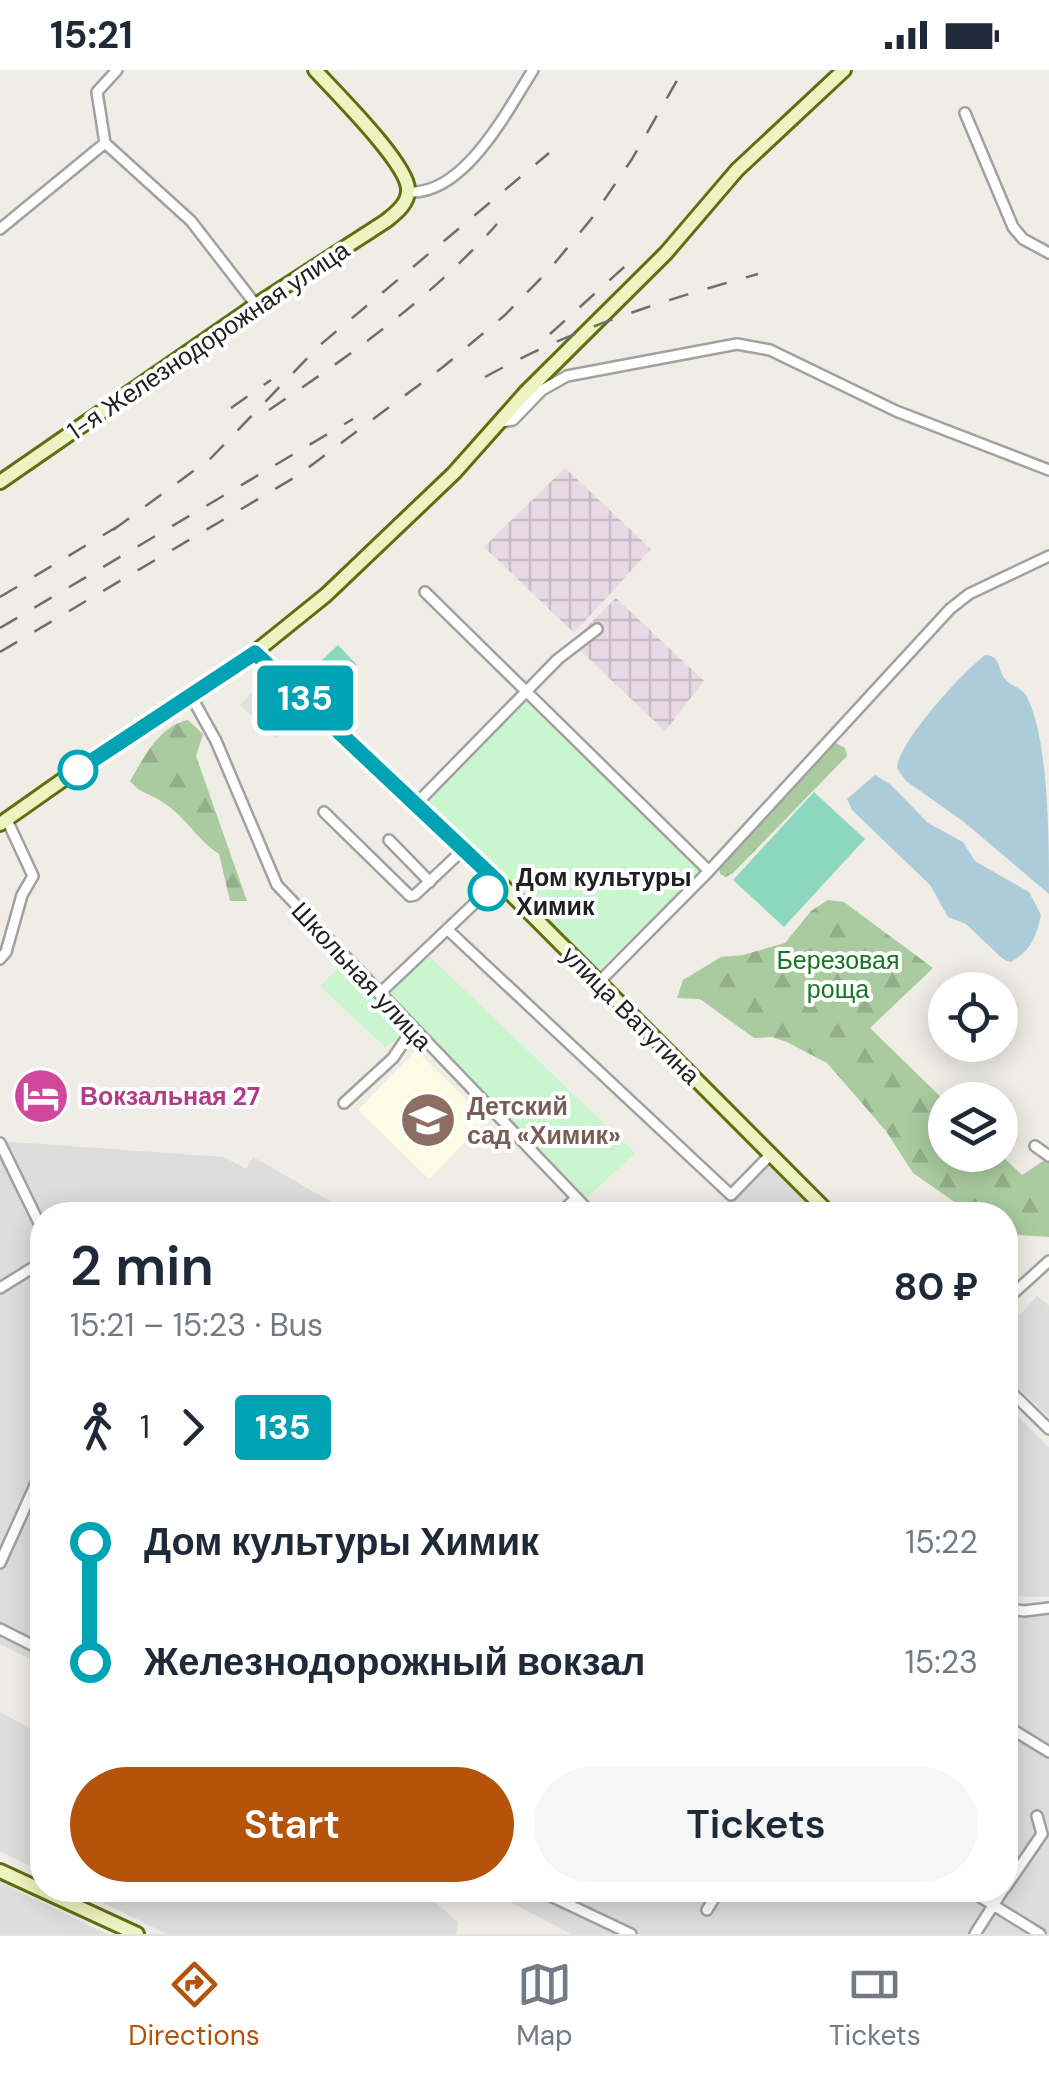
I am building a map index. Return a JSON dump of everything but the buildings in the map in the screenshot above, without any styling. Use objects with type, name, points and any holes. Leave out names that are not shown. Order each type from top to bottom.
[{"type":"main road","points":[[315,70],[392,158],[404,176],[408,192]]},
{"type":"main road","points":[[3,822],[255,653],[390,536],[666,253],[737,170],[844,70]]},
{"type":"main road","name":"1-я Железнодорожная улица","points":[[0,482],[386,220],[402,206],[408,192]]},
{"type":"main road","name":"улица Ватутина","points":[[255,653],[498,882],[818,1202]]},
{"type":"main road","points":[[0,1871],[30,1885]]},
{"type":"main road","points":[[67,1902],[137,1934]]},
{"type":"street","points":[[117,70],[98,92],[105,143],[191,222],[256,305]]},
{"type":"street","points":[[408,192],[434,189],[470,161],[533,70]]},
{"type":"street","points":[[964,114],[1014,228],[1023,239],[1049,253]]},
{"type":"street","points":[[0,229],[105,143]]},
{"type":"street","points":[[500,422],[514,420],[542,390],[567,376],[738,344],[770,350],[911,417],[1049,470]]},
{"type":"street","points":[[599,982],[709,871],[950,609],[969,594],[1049,556]]},
{"type":"street","points":[[425,592],[709,871]]},
{"type":"street","points":[[417,803],[558,660],[597,629]]},
{"type":"street","name":"Школьная улица","points":[[191,696],[216,741],[277,885],[580,1202]]},
{"type":"street","points":[[324,812],[408,895],[416,895],[464,849]]},
{"type":"street","points":[[0,959],[6,952],[22,895],[33,876],[3,822]]},
{"type":"street","points":[[389,840],[430,882]]},
{"type":"street","points":[[379,994],[498,882]]},
{"type":"street","points":[[448,930],[731,1194],[770,1155]]},
{"type":"street","points":[[344,1104],[393,1058],[412,1030]]},
{"type":"street","points":[[0,1143],[30,1204]]},
{"type":"street","points":[[1035,1146],[1049,1156]]},
{"type":"street","points":[[572,1202],[576,1198]]},
{"type":"street","points":[[1018,1289],[1049,1261]]},
{"type":"street","points":[[0,1288],[30,1269]]},
{"type":"street","points":[[1018,1399],[1049,1429]]},
{"type":"street","points":[[0,1563],[30,1497]]},
{"type":"street","points":[[1018,1610],[1049,1608]]},
{"type":"street","points":[[0,1629],[30,1644]]},
{"type":"street","points":[[1018,1733],[1049,1752]]},
{"type":"street","points":[[1018,1869],[1042,1834],[1036,1816]]},
{"type":"street","points":[[563,1902],[631,1934]]},
{"type":"street","points":[[707,1910],[712,1902]]},
{"type":"street","points":[[991,1902],[1040,1934]]},
{"type":"street","points":[[975,1934],[994,1904]]},
{"type":"shaded area","points":[[565,468],[651,549],[574,633],[484,547]]},
{"type":"shaded area","points":[[616,598],[704,681],[665,731],[571,642]]},
{"type":"shaded area","points":[[257,687],[263,693],[268,689],[298,716],[276,739],[240,705]]},
{"type":"shaded area","points":[[416,1050],[487,1120],[429,1179],[358,1110]]},
{"type":"shaded area","points":[[0,1141],[224,1157],[246,1169],[253,1157],[331,1202],[30,1202],[30,1659],[0,1644]]},
{"type":"shaded area","points":[[770,1166],[806,1202],[733,1202]]},
{"type":"shaded area","points":[[1037,1296],[1049,1306],[1049,1417],[1018,1387],[1018,1317]]},
{"type":"shaded area","points":[[1018,1417],[1049,1447],[1049,1597],[1018,1596]]},
{"type":"shaded area","points":[[1018,1611],[1049,1612],[1049,1934],[571,1934],[510,1902],[1018,1902]]},
{"type":"shaded area","points":[[0,1712],[30,1728],[30,1866],[0,1851]]},
{"type":"shaded area","points":[[0,1882],[30,1897],[30,1902],[41,1902],[107,1934],[0,1934]]},
{"type":"shaded area","points":[[102,1902],[435,1902],[458,1922],[456,1934],[167,1934]]},
{"type":"green space","points":[[338,645],[357,665],[320,698],[302,679]]},
{"type":"green space","points":[[529,699],[703,870],[597,971],[422,803]]},
{"type":"green space","points":[[188,720],[203,734],[196,756],[247,901],[230,901],[219,854],[172,809],[130,781],[161,736]]},
{"type":"green space","points":[[836,743],[845,748],[847,756],[733,873],[726,877],[720,874],[719,868]]},
{"type":"green space","points":[[814,792],[865,839],[784,927],[733,880]]},
{"type":"green space","name":"Березовая роща","points":[[828,900],[844,902],[933,968],[870,1028],[928,1084],[928,1172],[1018,1171],[1022,1175],[1049,1157],[1049,1237],[1018,1235],[1018,1202],[954,1202],[913,1173],[886,1131],[827,1063],[787,1042],[772,1037],[754,1038],[700,999],[677,998],[683,980],[721,957],[785,943],[811,911]]},
{"type":"green space","points":[[426,953],[635,1153],[583,1201],[381,994]]},
{"type":"green space","points":[[340,966],[405,1027],[397,1040],[385,1047],[320,986]]},
{"type":"water","points":[[985,655],[994,658],[1007,681],[1024,693],[1034,714],[1046,790],[1049,894],[964,822],[906,781],[897,768],[920,725]]},
{"type":"water","points":[[875,775],[890,784],[928,823],[963,842],[975,861],[1029,892],[1041,915],[1035,936],[1023,954],[1010,962],[1003,959],[966,924],[948,917],[930,885],[852,810],[847,799]]},
{"type":"railway","points":[[0,652],[297,476],[443,367],[505,315],[592,218],[632,159],[683,70]]},
{"type":"railway","points":[[113,530],[211,458],[320,345],[549,153]]},
{"type":"railway","points":[[269,410],[389,324],[445,277],[497,224]]},
{"type":"railway","points":[[550,334],[632,260]]},
{"type":"railway","points":[[485,377],[618,317],[758,274]]},
{"type":"railway","points":[[231,408],[271,380]]},
{"type":"railway","points":[[0,628],[353,419]]},
{"type":"railway","points":[[0,597],[125,522]]},
{"type":"bus line","name":"135","points":[[78,770],[255,653],[498,882],[488,891]]},
{"type":"place","name":"Дом культуры Химик","points":[[488,891]]},
{"type":"place","name":"Вокзальная 27","points":[[41,1096]]},
{"type":"place","name":"Детский сад «Химик»","points":[[428,1120]]}]
